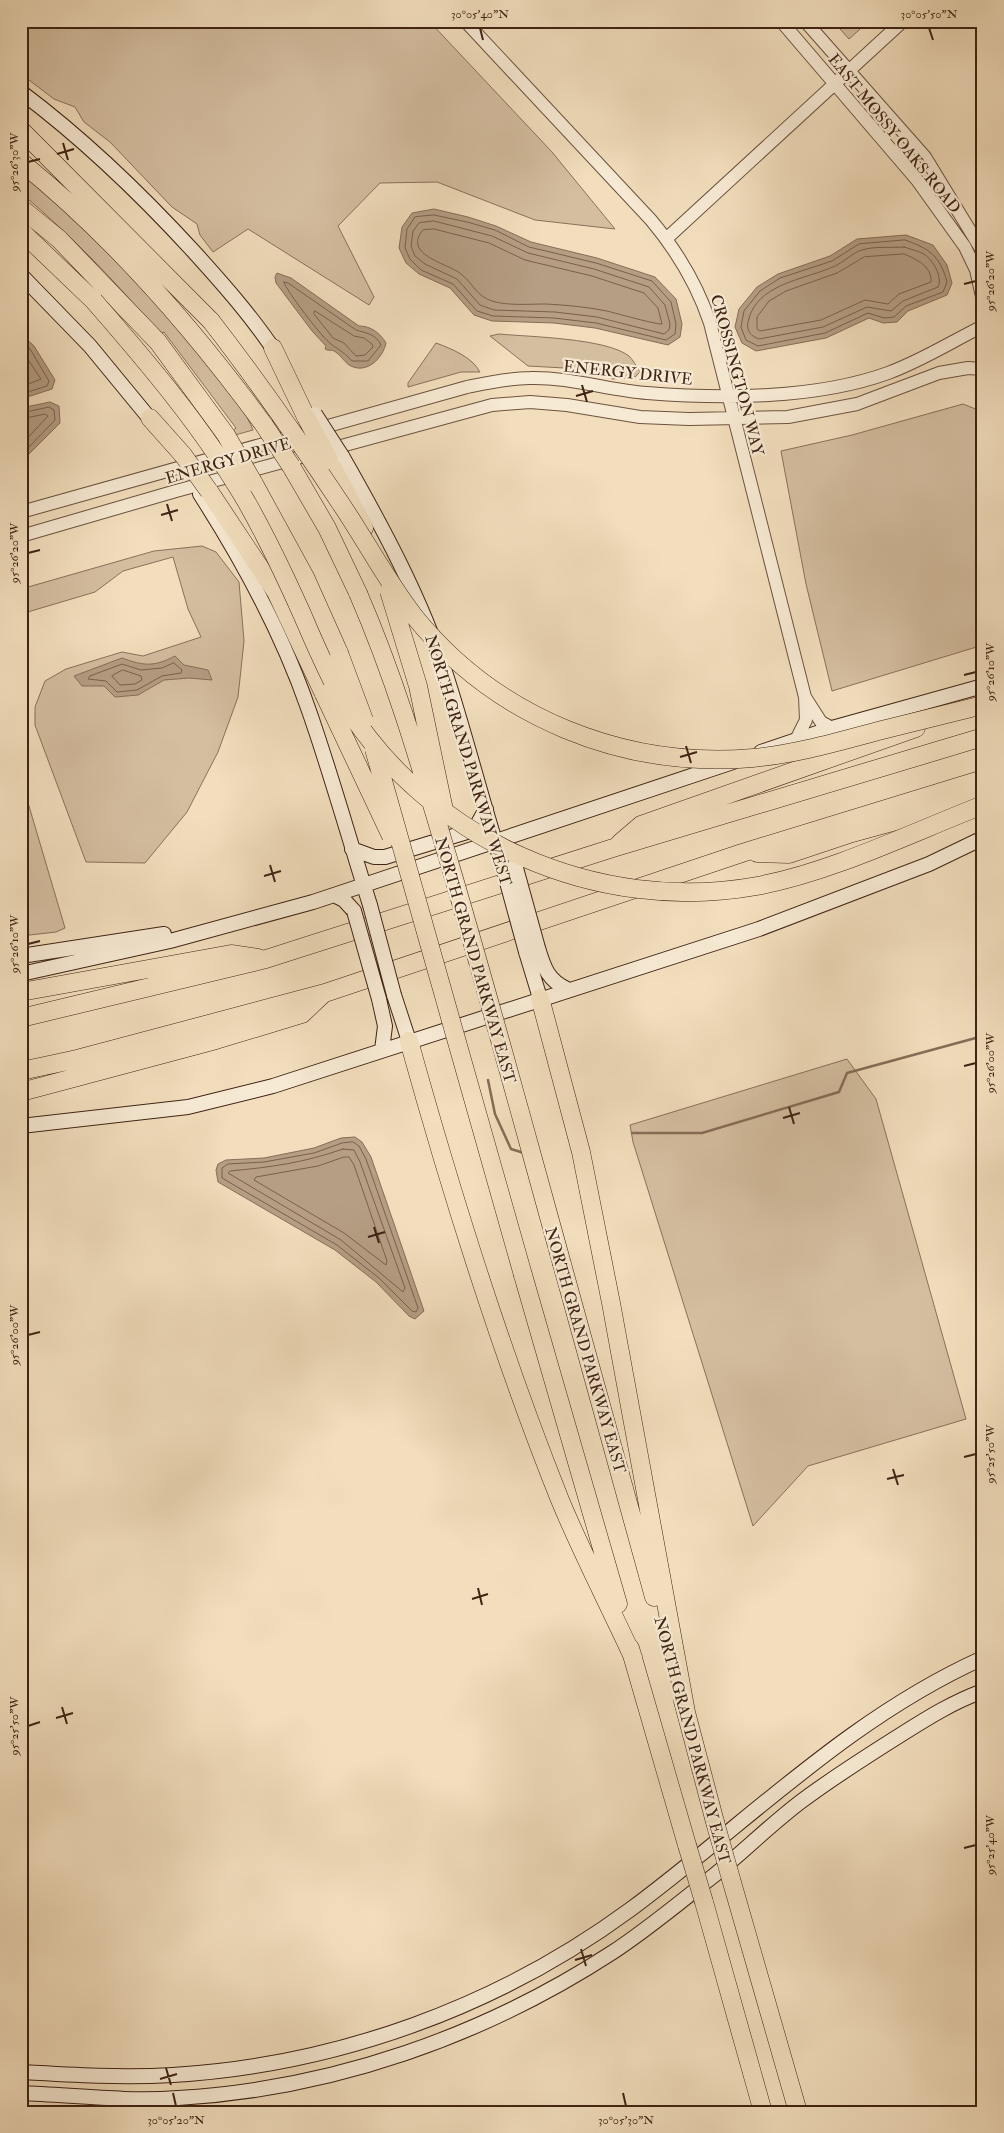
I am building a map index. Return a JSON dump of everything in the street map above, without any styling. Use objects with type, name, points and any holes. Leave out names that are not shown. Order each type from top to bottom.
[{"type":"highway","points":[[21,130],[62,169],[211,321],[278,409],[390,582],[419,622],[451,656],[511,702],[544,720],[588,738],[630,750],[668,757],[727,760],[756,758],[823,746],[983,704]]},
{"type":"highway","points":[[21,140],[62,169]]},
{"type":"highway","name":"NORTH GRAND PARKWAY EAST","points":[[21,162],[51,186],[106,239],[159,294],[214,357],[264,425],[291,466],[327,528],[383,651],[404,709],[463,909],[715,1822],[798,2112]]},
{"type":"highway","name":"NORTH GRAND PARKWAY EAST","points":[[21,208],[59,239],[158,342],[226,435],[305,577],[339,653],[370,734],[763,2112]]},
{"type":"highway","points":[[21,231],[94,300],[175,398],[240,491],[279,564],[332,683],[361,728],[403,777],[436,805],[476,834],[528,860],[586,879],[653,890],[708,891],[758,885],[806,873],[983,805]]},
{"type":"highway","points":[[273,348],[335,458],[388,586],[418,686],[463,909]]},
{"type":"highway","points":[[150,418],[180,456],[276,592],[376,807],[408,869]]},
{"type":"highway","points":[[613,848],[641,825],[983,704]]},
{"type":"highway","points":[[21,1018],[266,959],[613,848],[983,738]]},
{"type":"highway","points":[[21,1071],[77,1059],[324,993],[742,853],[983,779]]},
{"type":"highway","points":[[742,853],[789,854],[852,833],[983,797]]},
{"type":"highway","points":[[21,992],[231,954],[266,959]]},
{"type":"highway","points":[[21,1092],[178,1051],[302,1014],[324,993]]},
{"type":"highway","points":[[540,998],[581,1152],[612,1303],[686,1712]]},
{"type":"highway","points":[[409,1041],[439,1148],[496,1325],[560,1501],[633,1657]]},
{"type":"main road","points":[[21,92],[66,126],[151,205],[219,280],[273,348]]},
{"type":"main road","points":[[21,275],[90,346],[150,418]]},
{"type":"main road","name":"NORTH GRAND PARKWAY WEST","points":[[335,458],[379,521],[416,597],[446,674],[502,864],[532,950],[540,998]]},
{"type":"main road","points":[[205,493],[250,576],[275,628],[308,707],[370,905],[409,1041]]},
{"type":"main road","points":[[21,974],[170,941],[237,924],[334,895],[363,884],[496,843],[832,728],[983,686]]},
{"type":"main road","points":[[352,848],[368,856],[384,857],[470,831],[476,827],[486,809]]},
{"type":"main road","points":[[525,833],[518,846],[516,868],[532,950],[550,979],[568,990]]},
{"type":"main road","points":[[21,1126],[188,1107],[274,1086],[540,998],[760,929],[929,864],[983,838]]},
{"type":"main road","points":[[334,895],[344,900],[354,911],[385,1026],[382,1050]]},
{"type":"main road","points":[[21,956],[237,924]]},
{"type":"main road","points":[[21,2072],[113,2077],[173,2075],[232,2070],[310,2056],[348,2046],[434,2018],[509,1984],[570,1950],[631,1909],[833,1747],[886,1710],[941,1678],[983,1658]]},
{"type":"main road","points":[[21,2093],[174,2099],[235,2094],[294,2084],[388,2059],[439,2041],[532,2000],[583,1970],[644,1929],[731,1862],[798,1804],[860,1760],[954,1702],[983,1691]]},
{"type":"main road","points":[[785,1787],[798,1804]]},
{"type":"main road","points":[[570,1950],[583,1970]]},
{"type":"main road","points":[[52,2094],[53,2074]]},
{"type":"street","name":"CROSSINGTON WAY","points":[[465,21],[666,238],[699,292],[710,324],[805,697],[806,720],[796,740]]},
{"type":"street","name":"EAST MOSSY OAKS ROAD","points":[[781,21],[916,180],[965,247],[976,270],[983,301]]},
{"type":"street","name":"EAST MOSSY OAKS ROAD","points":[[805,21],[925,157],[983,252]]},
{"type":"street","points":[[666,238],[903,21]]},
{"type":"street","name":"ENERGY DRIVE","points":[[21,512],[467,387],[530,378],[570,381],[643,393],[688,396],[790,393],[841,386],[886,374],[932,355],[983,326]]},
{"type":"street","name":"ENERGY DRIVE","points":[[21,536],[186,488],[492,405],[530,402],[567,405],[640,416],[689,419],[788,417],[857,404],[939,373],[968,368],[983,369]]},
{"type":"street","points":[[467,387],[473,410]]},
{"type":"street","name":"CROSSINGTON WAY","points":[[805,697],[821,722],[832,728]]},
{"type":"shaded area","points":[[21,21],[429,21],[552,152],[615,229],[535,220],[437,182],[380,183],[338,226],[374,297],[369,305],[248,229],[213,252],[200,235],[197,224],[172,207],[110,142],[84,122],[75,107],[54,99],[21,74]]},
{"type":"shaded area","points":[[833,21],[869,21],[849,39]]},
{"type":"shaded area","points":[[21,171],[88,231],[150,296],[224,384],[241,407],[253,430],[235,435],[232,431],[236,428],[164,332],[160,334],[93,261],[21,193]]},
{"type":"shaded area","points":[[499,334],[567,339],[603,345],[629,356],[640,372],[635,377],[612,379],[601,370],[528,366],[490,336]]},
{"type":"shaded area","points":[[436,343],[467,358],[480,372],[461,372],[408,387],[408,383]]},
{"type":"shaded area","points":[[963,404],[983,412],[983,645],[832,691],[806,584],[781,451],[852,435]]},
{"type":"shaded area","points":[[202,546],[216,552],[239,582],[244,641],[238,697],[218,752],[187,812],[145,863],[86,862],[35,725],[35,707],[45,681],[66,669],[122,652],[143,656],[201,637],[188,609],[173,557],[123,571],[95,592],[21,614],[21,589],[154,551]]},
{"type":"shaded area","points":[[21,779],[65,928],[56,932],[21,936]]},
{"type":"shaded area","points":[[847,1059],[876,1099],[966,1419],[808,1466],[753,1526],[633,1142],[630,1125]]},
{"type":"water","points":[[434,209],[496,226],[531,242],[597,258],[655,277],[676,299],[682,324],[680,337],[668,345],[595,328],[554,323],[492,321],[474,315],[450,288],[419,274],[406,263],[399,248],[402,227],[412,213]]},
{"type":"water","points":[[906,235],[933,245],[947,265],[952,283],[947,295],[908,311],[897,322],[883,323],[869,318],[826,338],[756,351],[742,343],[735,327],[739,309],[757,287],[778,274],[830,256],[857,239]]},
{"type":"water","points":[[277,273],[291,278],[359,326],[367,327],[378,333],[386,343],[378,359],[368,366],[357,368],[349,365],[332,350],[325,349],[326,346],[312,331],[276,283],[275,277]]},
{"type":"water","points":[[21,334],[34,346],[55,380],[52,389],[21,399]]},
{"type":"water","points":[[50,402],[59,406],[60,423],[29,454],[21,457],[21,408]]},
{"type":"water","points":[[175,656],[184,665],[208,670],[212,680],[189,678],[164,680],[138,695],[115,697],[104,686],[82,686],[74,676],[122,658],[137,663],[155,664]]},
{"type":"water","points":[[355,1137],[362,1142],[371,1157],[424,1311],[415,1319],[409,1316],[376,1282],[335,1250],[218,1182],[216,1170],[218,1164],[226,1160],[264,1158],[314,1148],[341,1138]]},
{"type":"waterway","points":[[632,1133],[702,1133],[839,1092],[847,1073],[983,1036]]},
{"type":"waterway","points":[[488,1080],[495,1114],[511,1149],[524,1153]]}]
